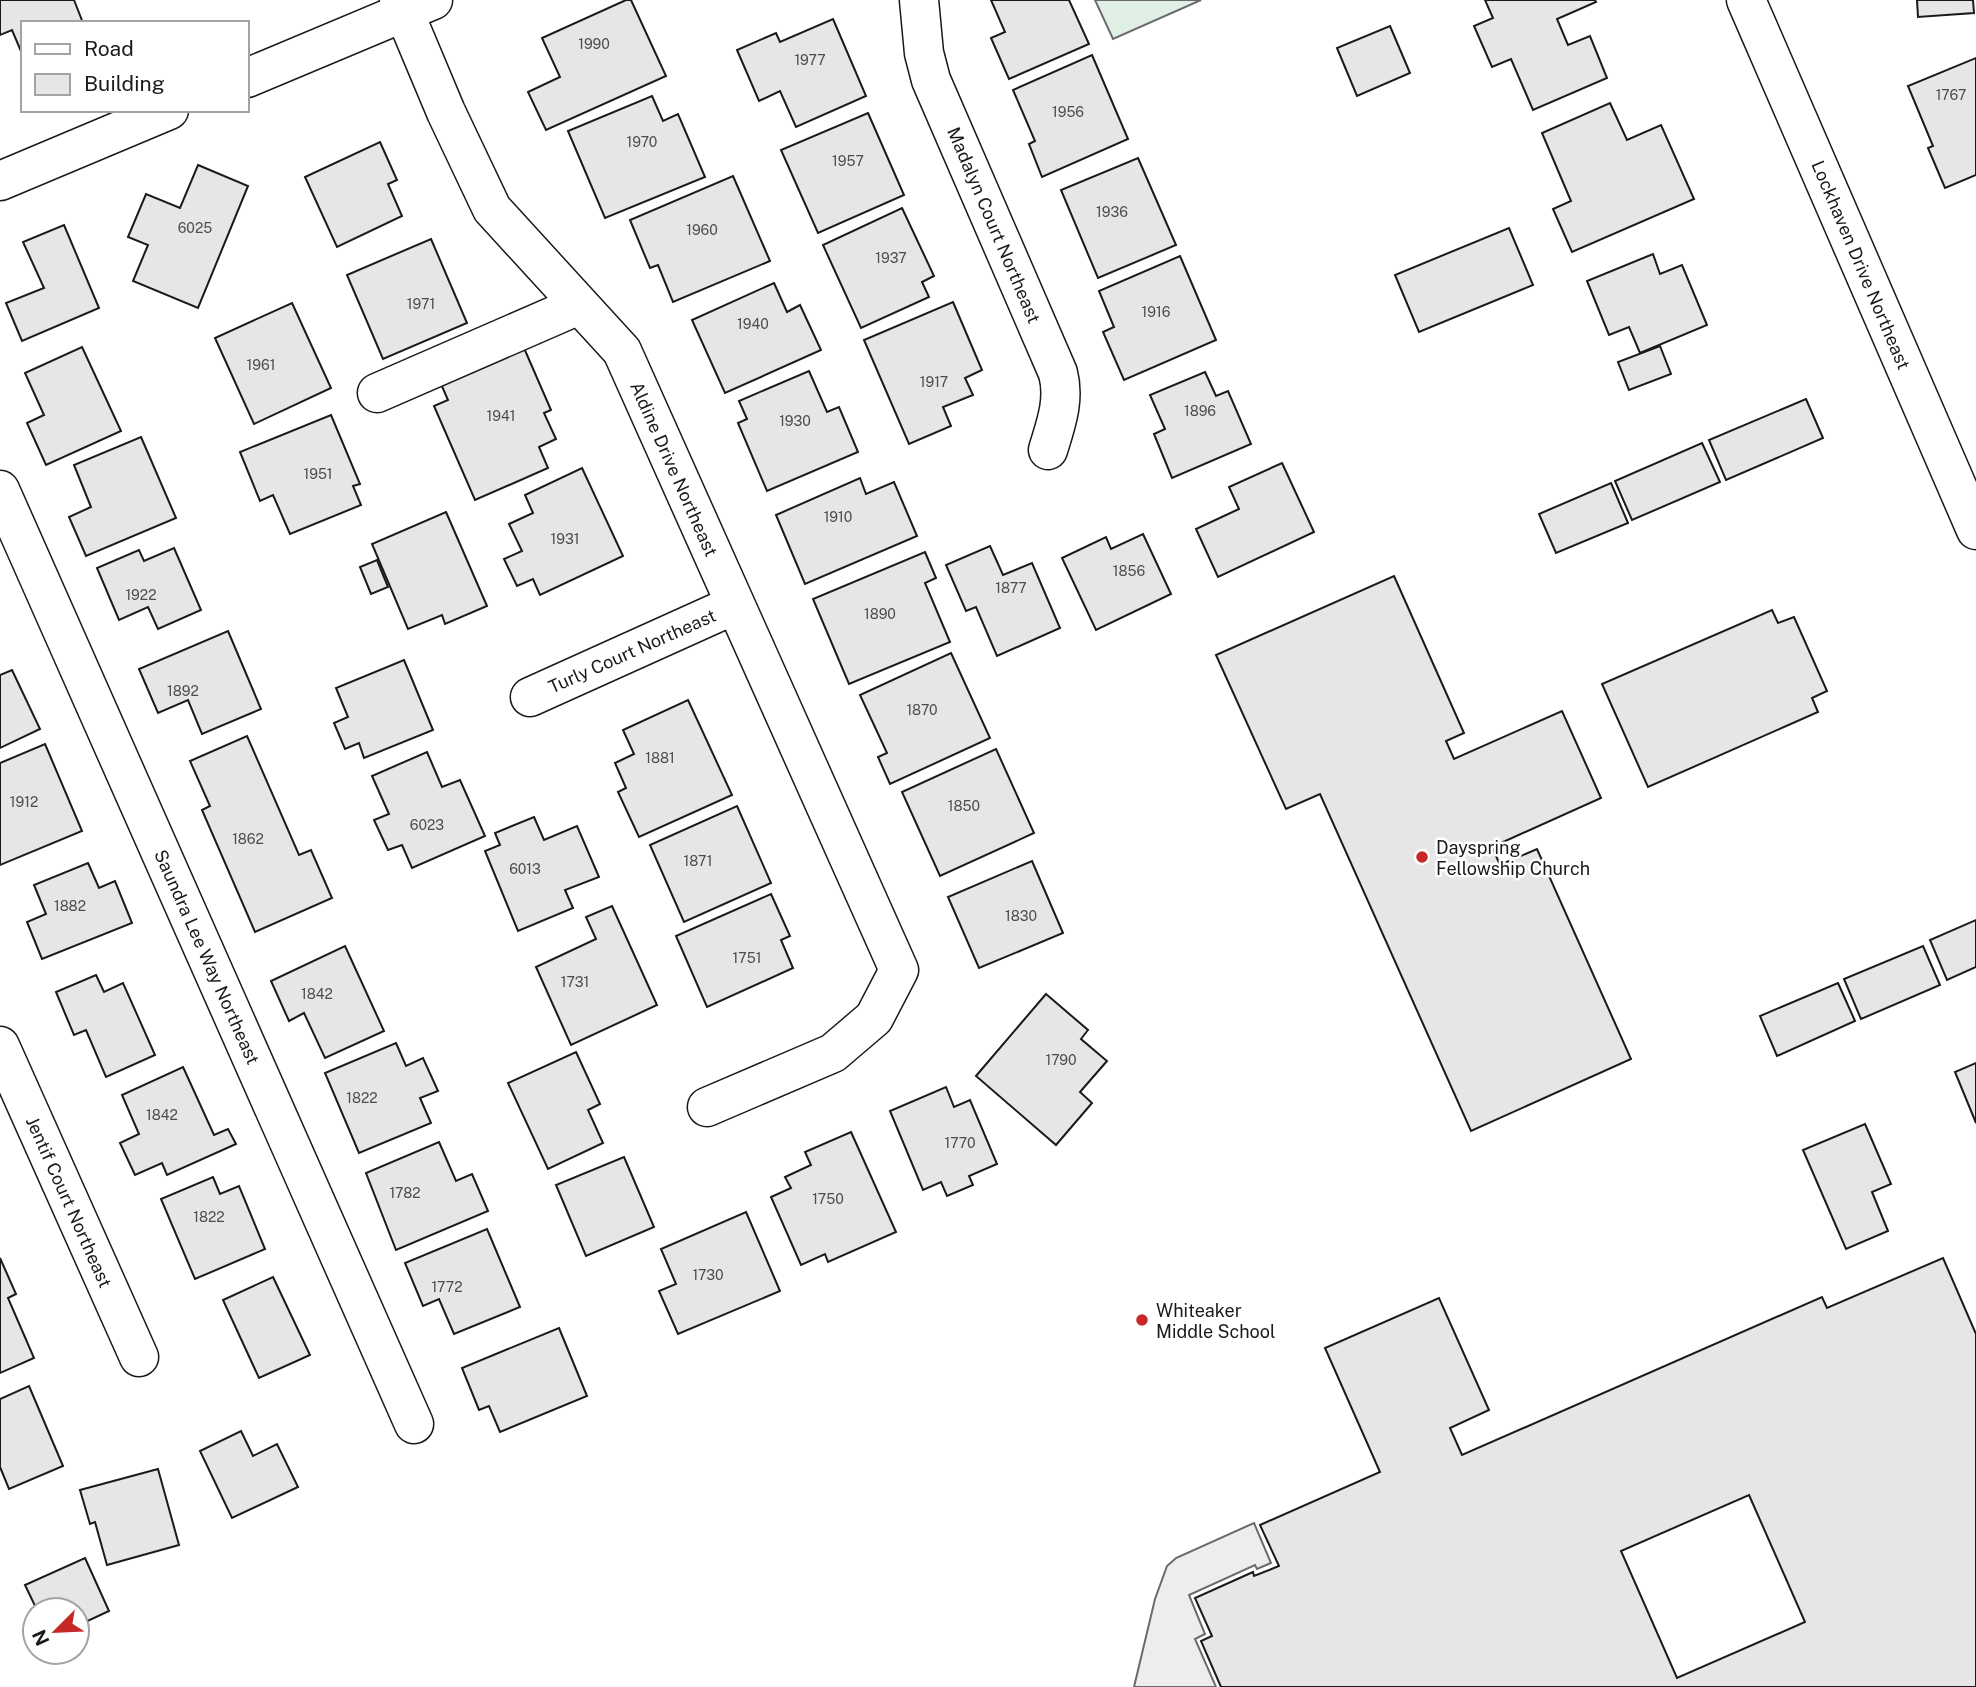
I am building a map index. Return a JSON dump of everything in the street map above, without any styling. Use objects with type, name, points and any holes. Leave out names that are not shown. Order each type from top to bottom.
[{"type":"street","name":"Madalyn Court Northeast","points":[[919,0],[924,53],[931,80],[1058,373],[1061,388],[1060,409],[1048,450]]},
{"type":"street","name":"Lockhaven Drive Northeast","points":[[1746,0],[1976,530]]},
{"type":"street","points":[[248,78],[412,4]]},
{"type":"street","name":"Aldine Drive Northeast","points":[[412,4],[446,111],[492,209],[622,351],[899,970],[874,1018],[833,1053],[707,1107]]},
{"type":"street","points":[[0,181],[164,112]]},
{"type":"street","points":[[377,393],[579,305]]},
{"type":"street","name":"Saundra Lee Way Northeast","points":[[0,490],[414,1424]]},
{"type":"street","name":"Turly Court Northeast","points":[[530,697],[734,605]]},
{"type":"street","name":"Jentif Court Northeast","points":[[0,1046],[139,1357]]},
{"type":"green space","points":[[1095,0],[1201,0],[1113,39]]},
{"type":"shaded area","points":[[1254,1523],[1271,1563],[1257,1569],[1255,1565],[1189,1595],[1205,1634],[1195,1639],[1216,1687],[1134,1687],[1155,1599],[1167,1566],[1176,1558]]},
{"type":"building","points":[[0,0],[74,0],[82,21],[21,21],[21,51],[12,30],[0,35]]},
{"type":"building","points":[[631,0],[666,76],[546,130],[528,92],[560,77],[542,38]]},
{"type":"building","points":[[991,0],[1069,0],[1089,44],[1009,79],[991,38],[1005,32]]},
{"type":"building","points":[[1485,0],[1595,0],[1596,2],[1557,19],[1568,45],[1590,36],[1607,78],[1533,110],[1511,59],[1492,67],[1474,26],[1493,18]]},
{"type":"building","points":[[1917,0],[1973,0],[1974,13],[1918,17]]},
{"type":"building","points":[[833,19],[866,96],[796,127],[780,91],[759,101],[737,50],[776,33],[780,42]]},
{"type":"building","points":[[1390,26],[1410,73],[1357,96],[1337,48]]},
{"type":"building","points":[[1092,55],[1128,139],[1042,177],[1029,144],[1035,141],[1013,90]]},
{"type":"building","points":[[1976,58],[1976,175],[1945,188],[1928,148],[1933,146],[1908,86]]},
{"type":"building","points":[[652,96],[663,121],[678,114],[705,177],[605,218],[568,131]]},
{"type":"building","points":[[1610,103],[1627,140],[1661,125],[1694,199],[1572,252],[1553,209],[1571,201],[1542,133]]},
{"type":"building","points":[[868,113],[904,195],[818,233],[781,150]]},
{"type":"building","points":[[380,142],[397,180],[388,184],[402,216],[337,247],[305,177]]},
{"type":"building","points":[[1138,158],[1176,245],[1098,278],[1061,190]]},
{"type":"building","points":[[198,165],[248,186],[198,308],[133,281],[148,245],[128,237],[146,194],[180,208]]},
{"type":"building","points":[[733,176],[770,261],[673,302],[658,265],[650,268],[630,220]]},
{"type":"building","points":[[902,208],[934,276],[922,282],[929,297],[861,328],[823,245]]},
{"type":"building","points":[[64,225],[99,308],[22,341],[6,303],[44,288],[23,242]]},
{"type":"building","points":[[1509,228],[1533,285],[1419,332],[1395,275]]},
{"type":"building","points":[[431,239],[467,323],[383,359],[347,275]]},
{"type":"building","points":[[1653,254],[1660,274],[1682,265],[1707,325],[1640,353],[1629,327],[1609,335],[1587,281]]},
{"type":"building","points":[[1180,256],[1216,340],[1124,380],[1103,332],[1114,327],[1099,291]]},
{"type":"building","points":[[774,283],[787,312],[800,305],[821,350],[725,393],[692,320]]},
{"type":"building","points":[[953,302],[982,370],[965,378],[973,395],[943,407],[951,426],[909,444],[864,340]]},
{"type":"building","points":[[292,303],[331,388],[254,424],[215,338]]},
{"type":"building","points":[[1660,346],[1671,374],[1629,390],[1618,362]]},
{"type":"building","points":[[82,347],[121,431],[46,465],[27,423],[44,415],[25,373]]},
{"type":"building","points":[[524,348],[551,410],[544,413],[556,439],[539,447],[548,468],[475,500],[434,406],[448,400],[441,384]]},
{"type":"building","points":[[809,371],[827,412],[839,407],[858,452],[767,491],[738,423],[747,419],[739,401]]},
{"type":"building","points":[[1205,372],[1216,396],[1228,391],[1251,444],[1172,478],[1154,434],[1165,429],[1150,395]]},
{"type":"building","points":[[1806,399],[1823,438],[1726,480],[1709,440]]},
{"type":"building","points":[[331,415],[360,484],[353,486],[361,505],[290,534],[273,495],[260,501],[240,452]]},
{"type":"building","points":[[141,437],[176,518],[86,556],[69,517],[91,507],[74,465]]},
{"type":"building","points":[[1702,443],[1720,482],[1632,520],[1615,481]]},
{"type":"building","points":[[1282,463],[1314,532],[1218,577],[1196,529],[1239,509],[1229,487]]},
{"type":"building","points":[[582,468],[623,556],[540,595],[533,579],[517,586],[504,559],[522,551],[509,524],[533,513],[525,495]]},
{"type":"building","points":[[860,478],[866,494],[894,482],[917,536],[805,584],[776,515]]},
{"type":"building","points":[[1611,483],[1628,523],[1556,553],[1539,514]]},
{"type":"building","points":[[446,512],[487,606],[445,624],[442,615],[408,629],[372,544]]},
{"type":"building","points":[[1143,534],[1171,594],[1096,630],[1062,558],[1106,537],[1111,549]]},
{"type":"building","points":[[990,546],[1003,575],[1032,563],[1060,628],[997,656],[976,607],[966,611],[946,565]]},
{"type":"building","points":[[174,548],[201,610],[158,629],[148,607],[119,620],[97,568],[139,550],[144,561]]},
{"type":"building","points":[[925,552],[936,578],[925,583],[950,642],[849,684],[813,599]]},
{"type":"building","points":[[377,560],[388,587],[371,594],[360,567]]},
{"type":"building","name":"Dayspring Fellowship Church","points":[[1394,576],[1464,733],[1446,741],[1454,759],[1562,711],[1601,798],[1492,847],[1500,865],[1537,849],[1631,1059],[1471,1131],[1320,794],[1286,809],[1216,655]]},
{"type":"building","points":[[1772,610],[1778,623],[1794,617],[1827,691],[1812,698],[1818,712],[1648,787],[1602,684]]},
{"type":"building","points":[[228,631],[261,709],[202,734],[188,700],[158,713],[139,669]]},
{"type":"building","points":[[951,653],[990,738],[890,784],[878,757],[887,753],[860,695]]},
{"type":"building","points":[[404,660],[433,730],[364,758],[359,743],[345,749],[334,723],[348,717],[336,688]]},
{"type":"building","points":[[12,670],[40,729],[0,748],[0,675]]},
{"type":"building","points":[[688,700],[732,795],[639,837],[618,792],[626,788],[615,763],[634,754],[623,730]]},
{"type":"building","points":[[247,736],[299,855],[311,850],[332,898],[255,932],[202,810],[210,806],[190,761]]},
{"type":"building","points":[[45,744],[82,831],[0,865],[0,763]]},
{"type":"building","points":[[996,749],[1034,833],[940,876],[902,792]]},
{"type":"building","points":[[427,752],[442,787],[460,780],[485,836],[412,868],[402,845],[388,850],[374,820],[389,814],[372,776]]},
{"type":"building","points":[[737,806],[771,883],[684,922],[650,845]]},
{"type":"building","points":[[534,817],[544,840],[577,826],[599,877],[565,890],[573,908],[518,931],[485,851],[500,845],[495,833]]},
{"type":"building","points":[[1032,861],[1063,933],[979,968],[948,897]]},
{"type":"building","points":[[88,863],[99,888],[115,881],[132,923],[42,959],[27,922],[46,914],[34,885]]},
{"type":"building","points":[[771,894],[790,936],[781,940],[793,968],[707,1007],[676,936]]},
{"type":"building","points":[[612,906],[657,1005],[571,1045],[536,967],[596,939],[586,917]]},
{"type":"building","points":[[1976,920],[1976,967],[1947,980],[1930,940]]},
{"type":"building","points":[[345,946],[384,1031],[325,1058],[304,1013],[289,1021],[271,981]]},
{"type":"building","points":[[1923,946],[1940,985],[1861,1019],[1844,979]]},
{"type":"building","points":[[96,975],[104,992],[123,983],[155,1055],[106,1077],[86,1030],[74,1035],[56,992]]},
{"type":"building","points":[[1838,983],[1855,1021],[1777,1056],[1760,1016]]},
{"type":"building","points":[[1046,994],[1088,1030],[1081,1039],[1107,1061],[1080,1092],[1092,1103],[1056,1145],[976,1076]]},
{"type":"building","points":[[396,1043],[406,1066],[423,1058],[438,1091],[420,1098],[431,1123],[359,1153],[325,1073]]},
{"type":"building","points":[[576,1052],[600,1104],[588,1110],[603,1143],[548,1169],[508,1083]]},
{"type":"building","points":[[1976,1063],[1976,1123],[1955,1072]]},
{"type":"building","points":[[183,1067],[214,1135],[228,1129],[236,1144],[167,1175],[162,1163],[135,1175],[120,1143],[139,1134],[122,1095]]},
{"type":"building","points":[[946,1087],[954,1107],[970,1100],[997,1164],[969,1176],[973,1185],[947,1196],[941,1182],[923,1190],[890,1111]]},
{"type":"building","points":[[1865,1124],[1891,1184],[1872,1192],[1888,1231],[1846,1249],[1803,1150]]},
{"type":"building","points":[[851,1132],[896,1232],[828,1262],[825,1254],[801,1265],[771,1197],[791,1188],[785,1177],[811,1165],[805,1152]]},
{"type":"building","points":[[439,1142],[456,1181],[472,1174],[488,1211],[396,1250],[366,1173]]},
{"type":"building","points":[[624,1157],[654,1227],[586,1256],[556,1185]]},
{"type":"building","points":[[213,1177],[220,1194],[239,1186],[265,1249],[195,1279],[161,1199]]},
{"type":"building","points":[[746,1212],[780,1291],[678,1334],[659,1291],[676,1284],[661,1249]]},
{"type":"building","points":[[487,1229],[520,1307],[454,1334],[439,1299],[423,1306],[405,1263]]},
{"type":"building","points":[[0,1258],[16,1294],[8,1298],[34,1358],[0,1373]]},
{"type":"building","points":[[1943,1258],[1976,1334],[1976,1687],[1221,1687],[1201,1641],[1212,1636],[1195,1598],[1253,1572],[1254,1576],[1279,1566],[1260,1525],[1380,1472],[1325,1348],[1439,1298],[1489,1410],[1450,1428],[1462,1455],[1822,1297],[1827,1308]],"holes":[[[1749,1495],[1805,1622],[1677,1678],[1621,1551]]]},
{"type":"building","points":[[273,1277],[310,1355],[259,1378],[223,1300]]},
{"type":"building","points":[[559,1328],[587,1396],[500,1432],[489,1406],[479,1410],[462,1368]]},
{"type":"building","points":[[29,1386],[63,1466],[9,1489],[0,1467],[0,1399]]},
{"type":"building","points":[[241,1431],[253,1456],[277,1444],[298,1487],[232,1518],[200,1451]]},
{"type":"building","points":[[158,1469],[179,1545],[107,1565],[95,1522],[90,1524],[80,1490]]},
{"type":"building","points":[[85,1558],[109,1611],[91,1619],[91,1596],[30,1596],[25,1585]]},
{"type":"place","name":"Dayspring Fellowship Church","points":[[1422,857]]},
{"type":"place","name":"Whiteaker Middle School","points":[[1142,1320]]}]
